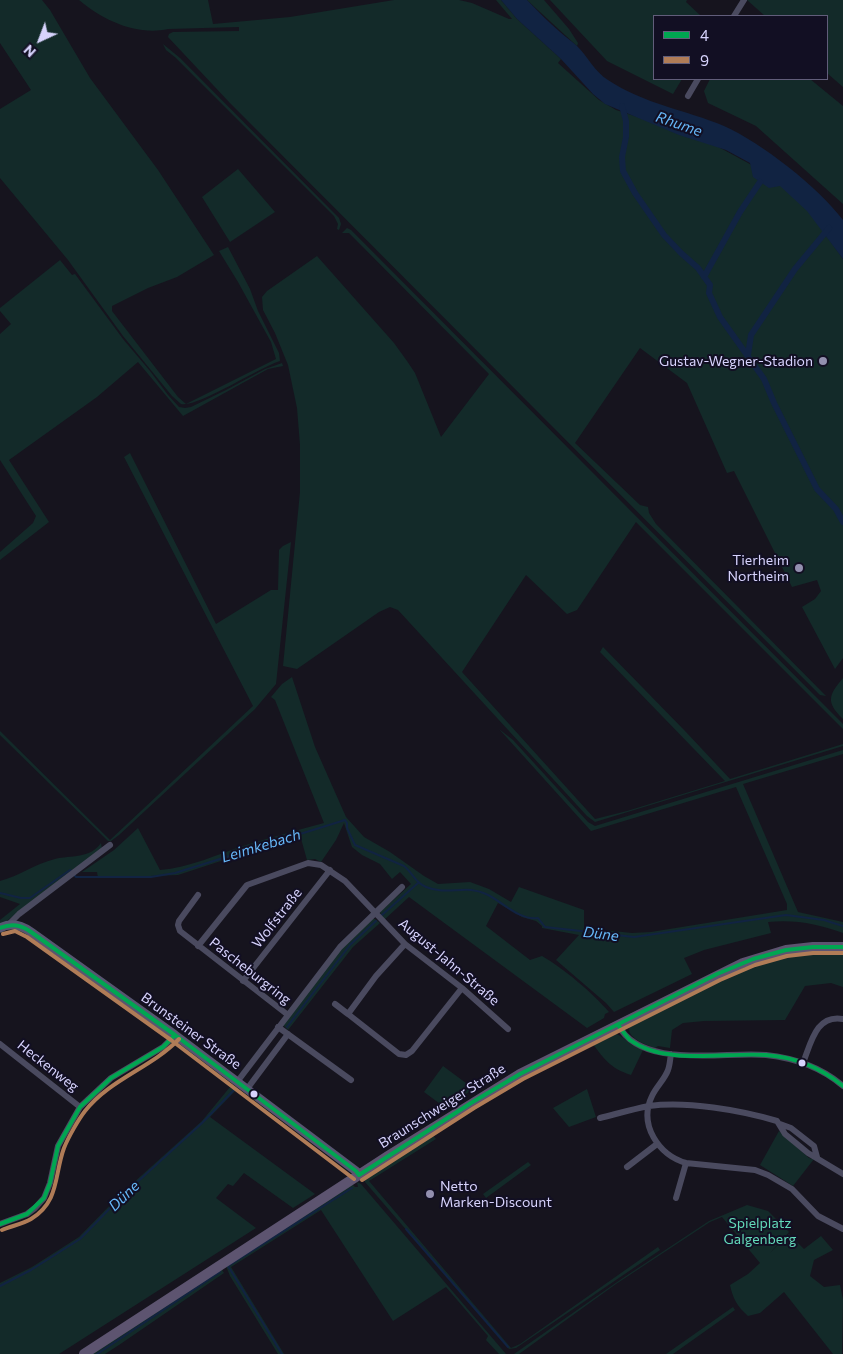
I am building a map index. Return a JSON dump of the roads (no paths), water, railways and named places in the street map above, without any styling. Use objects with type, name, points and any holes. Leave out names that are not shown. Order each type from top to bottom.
[{"type":"main road","name":"Braunschweiger Straße","points":[[84,1354],[512,1078],[717,974],[759,956],[797,948],[843,948]]},
{"type":"street","points":[[735,15],[744,0]]},
{"type":"street","points":[[688,96],[697,80]]},
{"type":"street","points":[[2,927],[110,845]]},
{"type":"street","name":"Pascheburgring","points":[[198,946],[249,883],[308,863],[316,863],[330,870],[352,888],[374,913]]},
{"type":"street","name":"Wolfstraße","points":[[243,981],[330,870]]},
{"type":"street","name":"Pascheburgring","points":[[237,1082],[340,947],[402,887]]},
{"type":"street","name":"Pascheburgring","points":[[198,895],[180,919],[178,925],[180,932],[288,1015]]},
{"type":"street","name":"August-Jahn-Straße","points":[[374,913],[405,944],[462,988],[508,1029]]},
{"type":"street","name":"Brunsteiner Straße","points":[[2,927],[18,925],[28,929],[175,1035],[356,1170],[359,1175]]},
{"type":"street","points":[[348,1014],[376,976],[405,944]]},
{"type":"street","points":[[335,1004],[399,1054],[406,1055],[412,1051],[462,988]]},
{"type":"street","points":[[803,1063],[820,1024],[830,1019],[843,1019]]},
{"type":"street","points":[[618,1025],[627,1037],[642,1047],[671,1054],[766,1055],[803,1063],[825,1072],[843,1086]]},
{"type":"street","points":[[278,1027],[350,1080]]},
{"type":"street","points":[[247,1089],[288,1034]]},
{"type":"street","points":[[0,1224],[27,1214],[44,1198],[50,1183],[58,1146],[80,1107],[111,1078],[163,1046],[175,1035]]},
{"type":"street","name":"Heckenweg","points":[[1,1048],[80,1107]]},
{"type":"street","points":[[671,1054],[668,1070],[651,1097],[649,1106],[650,1127],[652,1136],[657,1144],[669,1156],[686,1163],[755,1170],[768,1175],[792,1189],[818,1216],[843,1229]]},
{"type":"street","points":[[600,1118],[649,1106],[700,1106],[768,1118],[777,1121],[785,1134],[808,1153],[843,1174]]},
{"type":"street","points":[[627,1166],[657,1144]]},
{"type":"street","points":[[676,1198],[686,1163]]},
{"type":"water","name":"Rhume","points":[[501,0],[527,0],[577,46],[599,73],[608,80],[651,101],[724,126],[755,143],[788,167],[819,194],[843,220],[843,259],[807,211],[780,186],[769,188],[753,177],[750,163],[726,150],[679,135],[605,104],[593,94],[561,59],[517,19]]},
{"type":"waterway","points":[[622,106],[626,121],[626,137],[622,157],[623,171],[635,193],[664,235],[698,268],[710,285],[709,293],[720,317],[764,379],[817,489],[836,509],[843,522]]},
{"type":"waterway","points":[[704,277],[740,212],[760,182]]},
{"type":"waterway","points":[[748,355],[751,335],[795,269],[829,228]]},
{"type":"waterway","name":"Leimkebach","points":[[0,893],[30,898],[70,870],[76,877],[151,877],[175,873],[345,820],[355,845],[404,866],[422,885],[442,890],[479,891],[492,897],[517,914],[538,918],[545,927],[634,937],[786,915],[824,920],[843,926]]},
{"type":"waterway","name":"Düne","points":[[382,915],[418,883]]},
{"type":"waterway","name":"Düne","points":[[287,1027],[350,945],[376,921]]},
{"type":"waterway","name":"Düne","points":[[0,1286],[31,1270],[80,1239],[123,1195],[202,1123],[235,1089]]},
{"type":"waterway","points":[[282,1354],[228,1266],[352,1188]]},
{"type":"waterway","points":[[406,1229],[508,1347]]},
{"type":"waterway","points":[[97,1354],[220,1272]]},
{"type":"place","name":"Gustav-Wegner-Stadion","points":[[823,361]]},
{"type":"place","name":"Tierheim Northeim","points":[[799,568]]},
{"type":"place","name":"Netto Marken-Discount","points":[[430,1194]]},
{"type":"park label","name":"Spielplatz Galgenberg","points":[[760,1232]]}]
